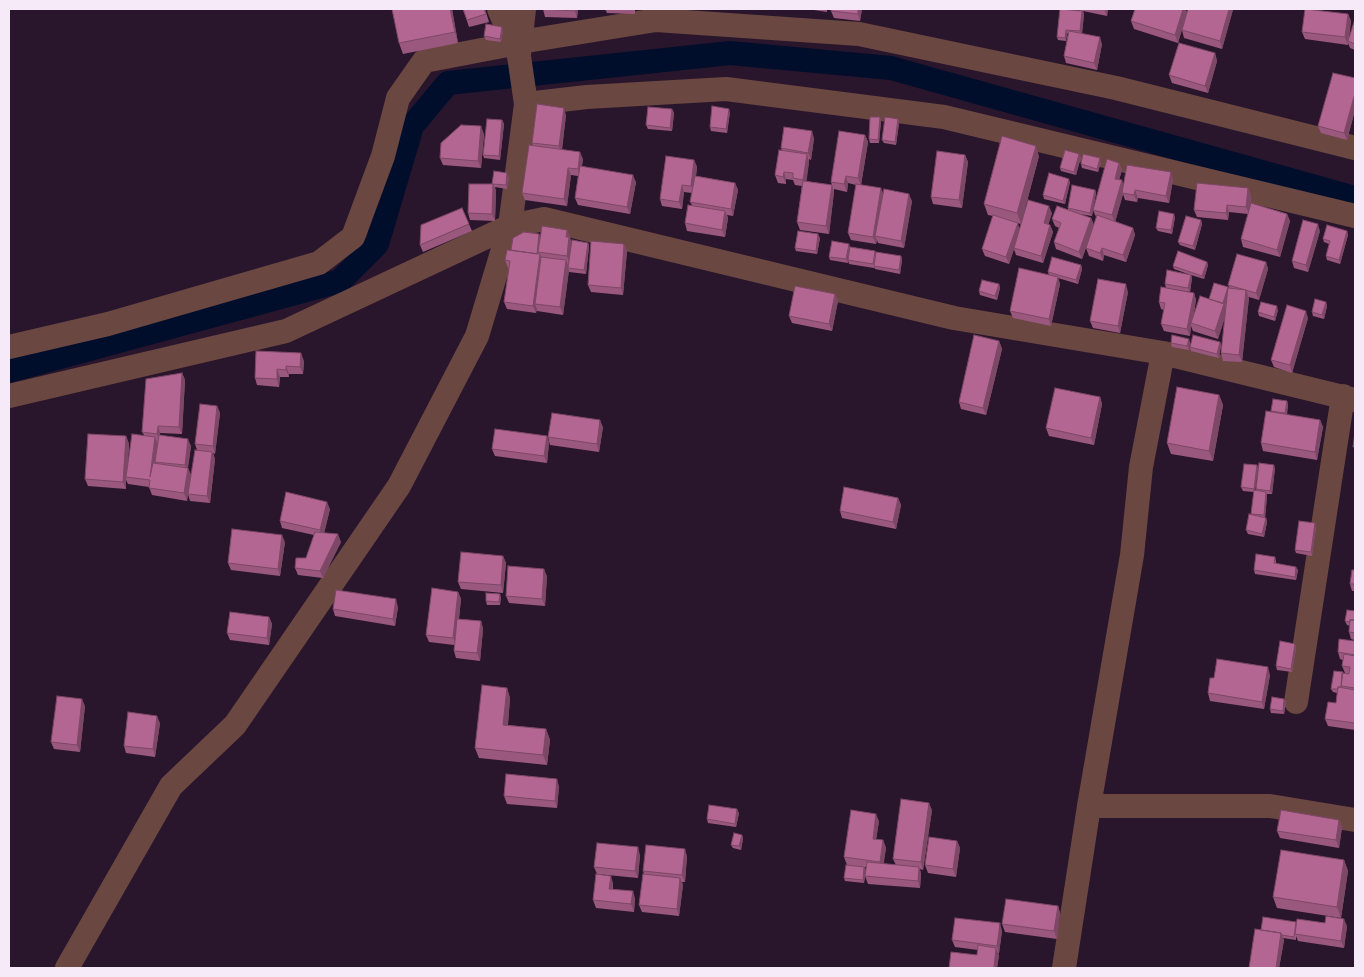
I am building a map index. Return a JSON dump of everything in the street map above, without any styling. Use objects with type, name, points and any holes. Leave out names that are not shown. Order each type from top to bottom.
[{"type":"street","points":[[67,968],[171,786],[235,725],[399,486],[476,336],[510,226],[526,104],[518,53],[499,9]]},
{"type":"street","points":[[518,53],[524,9]]},
{"type":"street","points":[[9,347],[108,324],[319,263],[353,237],[383,156],[398,98],[424,61],[518,53],[656,20],[859,34],[1116,88],[1355,148]]},
{"type":"street","points":[[526,104],[587,96],[726,89],[944,117],[1355,216]]},
{"type":"street","points":[[9,396],[286,332],[510,226],[544,219],[954,318],[1163,353],[1349,398],[1296,702]]},
{"type":"street","points":[[1064,968],[1088,806],[1132,555],[1141,467],[1163,353]]},
{"type":"street","points":[[1088,806],[1270,806],[1355,820]]},
{"type":"building","points":[[392,9],[450,9],[455,32],[399,43]]},
{"type":"building","points":[[463,9],[484,9],[486,14],[467,20]]},
{"type":"building","points":[[543,9],[575,9],[575,11]]},
{"type":"building","points":[[831,9],[858,9],[858,14],[831,11]]},
{"type":"building","points":[[1060,9],[1082,11],[1080,31],[1066,30],[1065,38],[1057,37]]},
{"type":"building","points":[[1135,9],[1183,9],[1175,35],[1131,21]]},
{"type":"building","points":[[1188,9],[1229,9],[1220,41],[1182,30]]},
{"type":"building","points":[[1305,9],[1348,14],[1345,37],[1302,32]]},
{"type":"building","points":[[1355,19],[1355,44],[1348,41]]},
{"type":"building","points":[[486,24],[502,27],[500,39],[484,36]]},
{"type":"building","points":[[1069,31],[1100,37],[1094,63],[1064,56]]},
{"type":"building","points":[[1179,43],[1215,53],[1205,86],[1169,75]]},
{"type":"building","points":[[1333,73],[1355,78],[1355,93],[1344,133],[1318,126]]},
{"type":"building","points":[[537,104],[564,108],[559,146],[532,143]]},
{"type":"building","points":[[712,106],[729,109],[726,129],[710,127]]},
{"type":"building","points":[[648,107],[672,109],[670,128],[646,125]]},
{"type":"building","points":[[870,117],[880,117],[878,140],[869,139]]},
{"type":"building","points":[[885,117],[898,119],[895,142],[882,140]]},
{"type":"building","points":[[487,119],[502,120],[499,156],[483,155]]},
{"type":"building","points":[[461,125],[481,126],[478,161],[440,158],[441,143]]},
{"type":"building","points":[[784,127],[812,131],[808,153],[781,148]]},
{"type":"building","points":[[839,131],[865,135],[858,178],[846,176],[844,184],[831,182]]},
{"type":"building","points":[[1002,136],[1036,146],[1017,213],[984,204]]},
{"type":"building","points":[[529,145],[580,152],[578,169],[568,168],[564,199],[522,193]]},
{"type":"building","points":[[779,150],[807,154],[803,180],[793,178],[793,173],[784,172],[783,177],[775,175]]},
{"type":"building","points":[[1065,150],[1079,154],[1074,172],[1060,168]]},
{"type":"building","points":[[937,151],[965,155],[959,200],[931,197]]},
{"type":"building","points":[[1083,154],[1100,158],[1097,169],[1081,164]]},
{"type":"building","points":[[666,156],[694,160],[691,186],[682,185],[679,202],[660,199]]},
{"type":"building","points":[[1107,159],[1119,163],[1115,179],[1122,180],[1112,215],[1093,210]]},
{"type":"building","points":[[1127,165],[1171,172],[1166,196],[1135,190],[1134,195],[1122,193]]},
{"type":"building","points":[[580,166],[633,175],[627,207],[575,198]]},
{"type":"building","points":[[494,171],[507,173],[506,185],[492,184]]},
{"type":"building","points":[[1049,173],[1069,179],[1063,201],[1043,195]]},
{"type":"building","points":[[695,176],[735,183],[731,209],[690,202]]},
{"type":"building","points":[[803,181],[832,185],[826,226],[797,222]]},
{"type":"building","points":[[1197,183],[1248,188],[1246,207],[1227,205],[1226,213],[1194,210]]},
{"type":"building","points":[[469,184],[493,184],[492,214],[468,213]]},
{"type":"building","points":[[856,184],[881,188],[873,237],[848,233]]},
{"type":"building","points":[[1072,185],[1095,190],[1090,213],[1068,208]]},
{"type":"building","points":[[884,189],[909,194],[901,241],[875,236]]},
{"type":"building","points":[[1028,200],[1049,206],[1044,223],[1050,225],[1041,256],[1014,248]]},
{"type":"building","points":[[1251,203],[1287,214],[1277,250],[1241,239]]},
{"type":"building","points":[[688,205],[725,211],[722,230],[685,223]]},
{"type":"building","points":[[1057,206],[1091,218],[1079,252],[1054,242],[1061,223],[1052,219]]},
{"type":"building","points":[[462,208],[469,224],[420,245],[421,225]]},
{"type":"building","points":[[1159,211],[1174,214],[1171,230],[1156,228]]},
{"type":"building","points":[[993,215],[1018,223],[1006,257],[982,249]]},
{"type":"building","points":[[1097,215],[1133,228],[1123,255],[1102,248],[1100,253],[1086,248]]},
{"type":"building","points":[[1186,216],[1201,220],[1193,246],[1178,242]]},
{"type":"building","points":[[1303,220],[1318,224],[1306,265],[1292,261]]},
{"type":"building","points":[[1327,225],[1347,231],[1339,260],[1326,256],[1330,241],[1323,239]]},
{"type":"building","points":[[542,226],[567,230],[566,237],[569,237],[567,256],[538,252]]},
{"type":"building","points":[[798,231],[818,234],[816,251],[795,248]]},
{"type":"building","points":[[524,232],[539,234],[537,254],[511,250],[513,238]]},
{"type":"building","points":[[572,240],[588,243],[584,270],[568,268]]},
{"type":"building","points":[[591,241],[624,244],[621,288],[588,285]]},
{"type":"building","points":[[832,241],[849,244],[846,259],[829,257]]},
{"type":"building","points":[[850,247],[875,251],[873,264],[848,260]]},
{"type":"building","points":[[507,250],[540,254],[533,306],[504,302],[510,261],[505,260]]},
{"type":"building","points":[[1178,251],[1207,262],[1202,276],[1173,266]]},
{"type":"building","points":[[876,252],[901,256],[899,270],[874,266]]},
{"type":"building","points":[[1237,254],[1266,262],[1256,293],[1228,285]]},
{"type":"building","points":[[541,257],[566,260],[560,307],[535,304]]},
{"type":"building","points":[[1052,257],[1081,265],[1076,280],[1048,272]]},
{"type":"building","points":[[1019,268],[1058,277],[1049,319],[1010,311]]},
{"type":"building","points":[[1167,270],[1191,275],[1188,288],[1165,284]]},
{"type":"building","points":[[1098,279],[1126,284],[1118,326],[1090,321]]},
{"type":"building","points":[[982,280],[999,284],[995,296],[979,291]]},
{"type":"building","points":[[1214,283],[1228,287],[1223,303],[1209,299]]},
{"type":"building","points":[[795,286],[835,294],[829,324],[789,316]]},
{"type":"building","points":[[1161,287],[1194,293],[1187,329],[1161,324],[1165,303],[1159,302]]},
{"type":"building","points":[[1228,288],[1246,290],[1239,355],[1221,353]]},
{"type":"building","points":[[1200,296],[1224,304],[1215,331],[1191,323]]},
{"type":"building","points":[[1315,299],[1326,302],[1322,315],[1312,312]]},
{"type":"building","points":[[1261,302],[1277,306],[1274,317],[1258,312]]},
{"type":"building","points":[[1287,305],[1306,311],[1290,365],[1271,360]]},
{"type":"building","points":[[974,335],[999,341],[983,408],[959,402]]},
{"type":"building","points":[[1172,335],[1189,339],[1187,346],[1171,343]]},
{"type":"building","points":[[1193,335],[1220,342],[1217,354],[1190,347]]},
{"type":"building","points":[[256,351],[301,353],[300,367],[286,366],[286,370],[277,369],[277,379],[255,378]]},
{"type":"building","points":[[182,373],[179,427],[158,426],[157,434],[142,432],[146,379]]},
{"type":"building","points":[[1177,387],[1219,395],[1209,451],[1167,443]]},
{"type":"building","points":[[1055,388],[1100,397],[1091,438],[1046,428]]},
{"type":"building","points":[[1273,399],[1287,401],[1285,413],[1271,411]]},
{"type":"building","points":[[200,404],[217,406],[213,446],[195,444]]},
{"type":"building","points":[[1266,411],[1320,420],[1315,452],[1261,443]]},
{"type":"building","points":[[552,413],[600,420],[597,444],[548,437]]},
{"type":"building","points":[[495,429],[547,436],[544,456],[492,449]]},
{"type":"building","points":[[88,434],[126,436],[123,482],[85,479]]},
{"type":"building","points":[[132,434],[155,437],[150,477],[153,463],[188,468],[184,493],[149,488],[150,480],[126,477]]},
{"type":"building","points":[[159,435],[188,439],[185,465],[155,462]]},
{"type":"building","points":[[195,450],[212,452],[207,496],[188,494]]},
{"type":"building","points":[[1259,463],[1274,465],[1270,491],[1256,489]]},
{"type":"building","points":[[1244,464],[1257,465],[1254,489],[1241,487]]},
{"type":"building","points":[[844,487],[898,498],[893,522],[840,511]]},
{"type":"building","points":[[1254,490],[1266,492],[1264,515],[1251,514]]},
{"type":"building","points":[[286,492],[327,502],[320,530],[280,521]]},
{"type":"building","points":[[1249,514],[1266,518],[1262,534],[1246,530]]},
{"type":"building","points":[[1299,521],[1315,523],[1311,552],[1295,550]]},
{"type":"building","points":[[232,529],[282,535],[278,569],[228,563]]},
{"type":"building","points":[[315,532],[338,534],[320,571],[295,568],[296,558],[306,558]]},
{"type":"building","points":[[461,552],[503,556],[501,585],[458,582]]},
{"type":"building","points":[[1256,554],[1275,557],[1274,563],[1296,567],[1295,577],[1254,570]]},
{"type":"building","points":[[508,566],[544,569],[542,599],[506,596]]},
{"type":"building","points":[[1352,570],[1355,570],[1355,584],[1350,584]]},
{"type":"building","points":[[432,588],[458,592],[453,638],[426,635]]},
{"type":"building","points":[[336,590],[396,599],[393,619],[333,609]]},
{"type":"building","points":[[486,593],[500,594],[499,602],[486,601]]},
{"type":"building","points":[[1347,610],[1355,611],[1355,620],[1345,621]]},
{"type":"building","points":[[230,612],[269,617],[267,638],[227,633]]},
{"type":"building","points":[[457,619],[481,621],[477,653],[454,651]]},
{"type":"building","points":[[1350,620],[1355,620],[1355,633],[1349,632]]},
{"type":"building","points":[[1355,633],[1355,655],[1338,652],[1339,639],[1354,641]]},
{"type":"building","points":[[1280,641],[1295,644],[1291,669],[1276,666]]},
{"type":"building","points":[[1344,654],[1355,656],[1355,688],[1341,686],[1342,673],[1349,674],[1350,667],[1342,666]]},
{"type":"building","points":[[1217,659],[1268,667],[1262,702],[1208,693],[1210,678],[1214,678]]},
{"type":"building","points":[[1334,671],[1343,672],[1341,687],[1338,687],[1338,689],[1331,689]]},
{"type":"building","points":[[482,685],[507,688],[503,725],[546,729],[543,755],[475,748]]},
{"type":"building","points":[[1338,687],[1355,690],[1355,723],[1325,719],[1328,702],[1336,703]]},
{"type":"building","points":[[57,696],[82,699],[77,745],[51,742]]},
{"type":"building","points":[[1272,697],[1284,699],[1283,711],[1270,709]]},
{"type":"building","points":[[128,712],[157,716],[153,749],[124,746]]},
{"type":"building","points":[[506,774],[557,779],[555,801],[504,796]]},
{"type":"building","points":[[901,799],[929,803],[921,862],[893,859]]},
{"type":"building","points":[[709,805],[737,809],[735,824],[707,819]]},
{"type":"building","points":[[851,810],[876,814],[873,839],[883,840],[880,862],[844,857]]},
{"type":"building","points":[[1281,810],[1339,820],[1336,840],[1277,831]]},
{"type":"building","points":[[734,833],[742,835],[739,846],[731,845]]},
{"type":"building","points":[[929,837],[957,841],[953,869],[925,865]]},
{"type":"building","points":[[597,843],[638,847],[635,871],[594,867]]},
{"type":"building","points":[[646,845],[685,849],[682,875],[643,871]]},
{"type":"building","points":[[1281,850],[1344,860],[1337,907],[1273,897]]},
{"type":"building","points":[[867,862],[919,867],[918,881],[865,876]]},
{"type":"building","points":[[846,865],[864,867],[863,880],[844,878]]},
{"type":"building","points":[[596,874],[611,876],[609,889],[633,891],[631,904],[593,900]]},
{"type":"building","points":[[643,874],[680,878],[677,909],[639,905]]},
{"type":"building","points":[[1006,899],[1058,906],[1054,931],[1002,924]]},
{"type":"building","points":[[1326,916],[1344,919],[1341,941],[1295,934],[1297,919],[1325,923]]},
{"type":"building","points":[[1263,917],[1296,922],[1294,937],[1261,930]]},
{"type":"building","points":[[955,918],[1000,923],[997,946],[952,940]]},
{"type":"building","points":[[1255,929],[1281,933],[1276,968],[1249,968]]},
{"type":"building","points":[[978,945],[996,948],[994,968],[949,968],[951,952],[977,955]]},
{"type":"waterway","points":[[9,371],[340,281],[377,244],[412,126],[448,83],[730,53],[891,68],[1355,198]]}]
